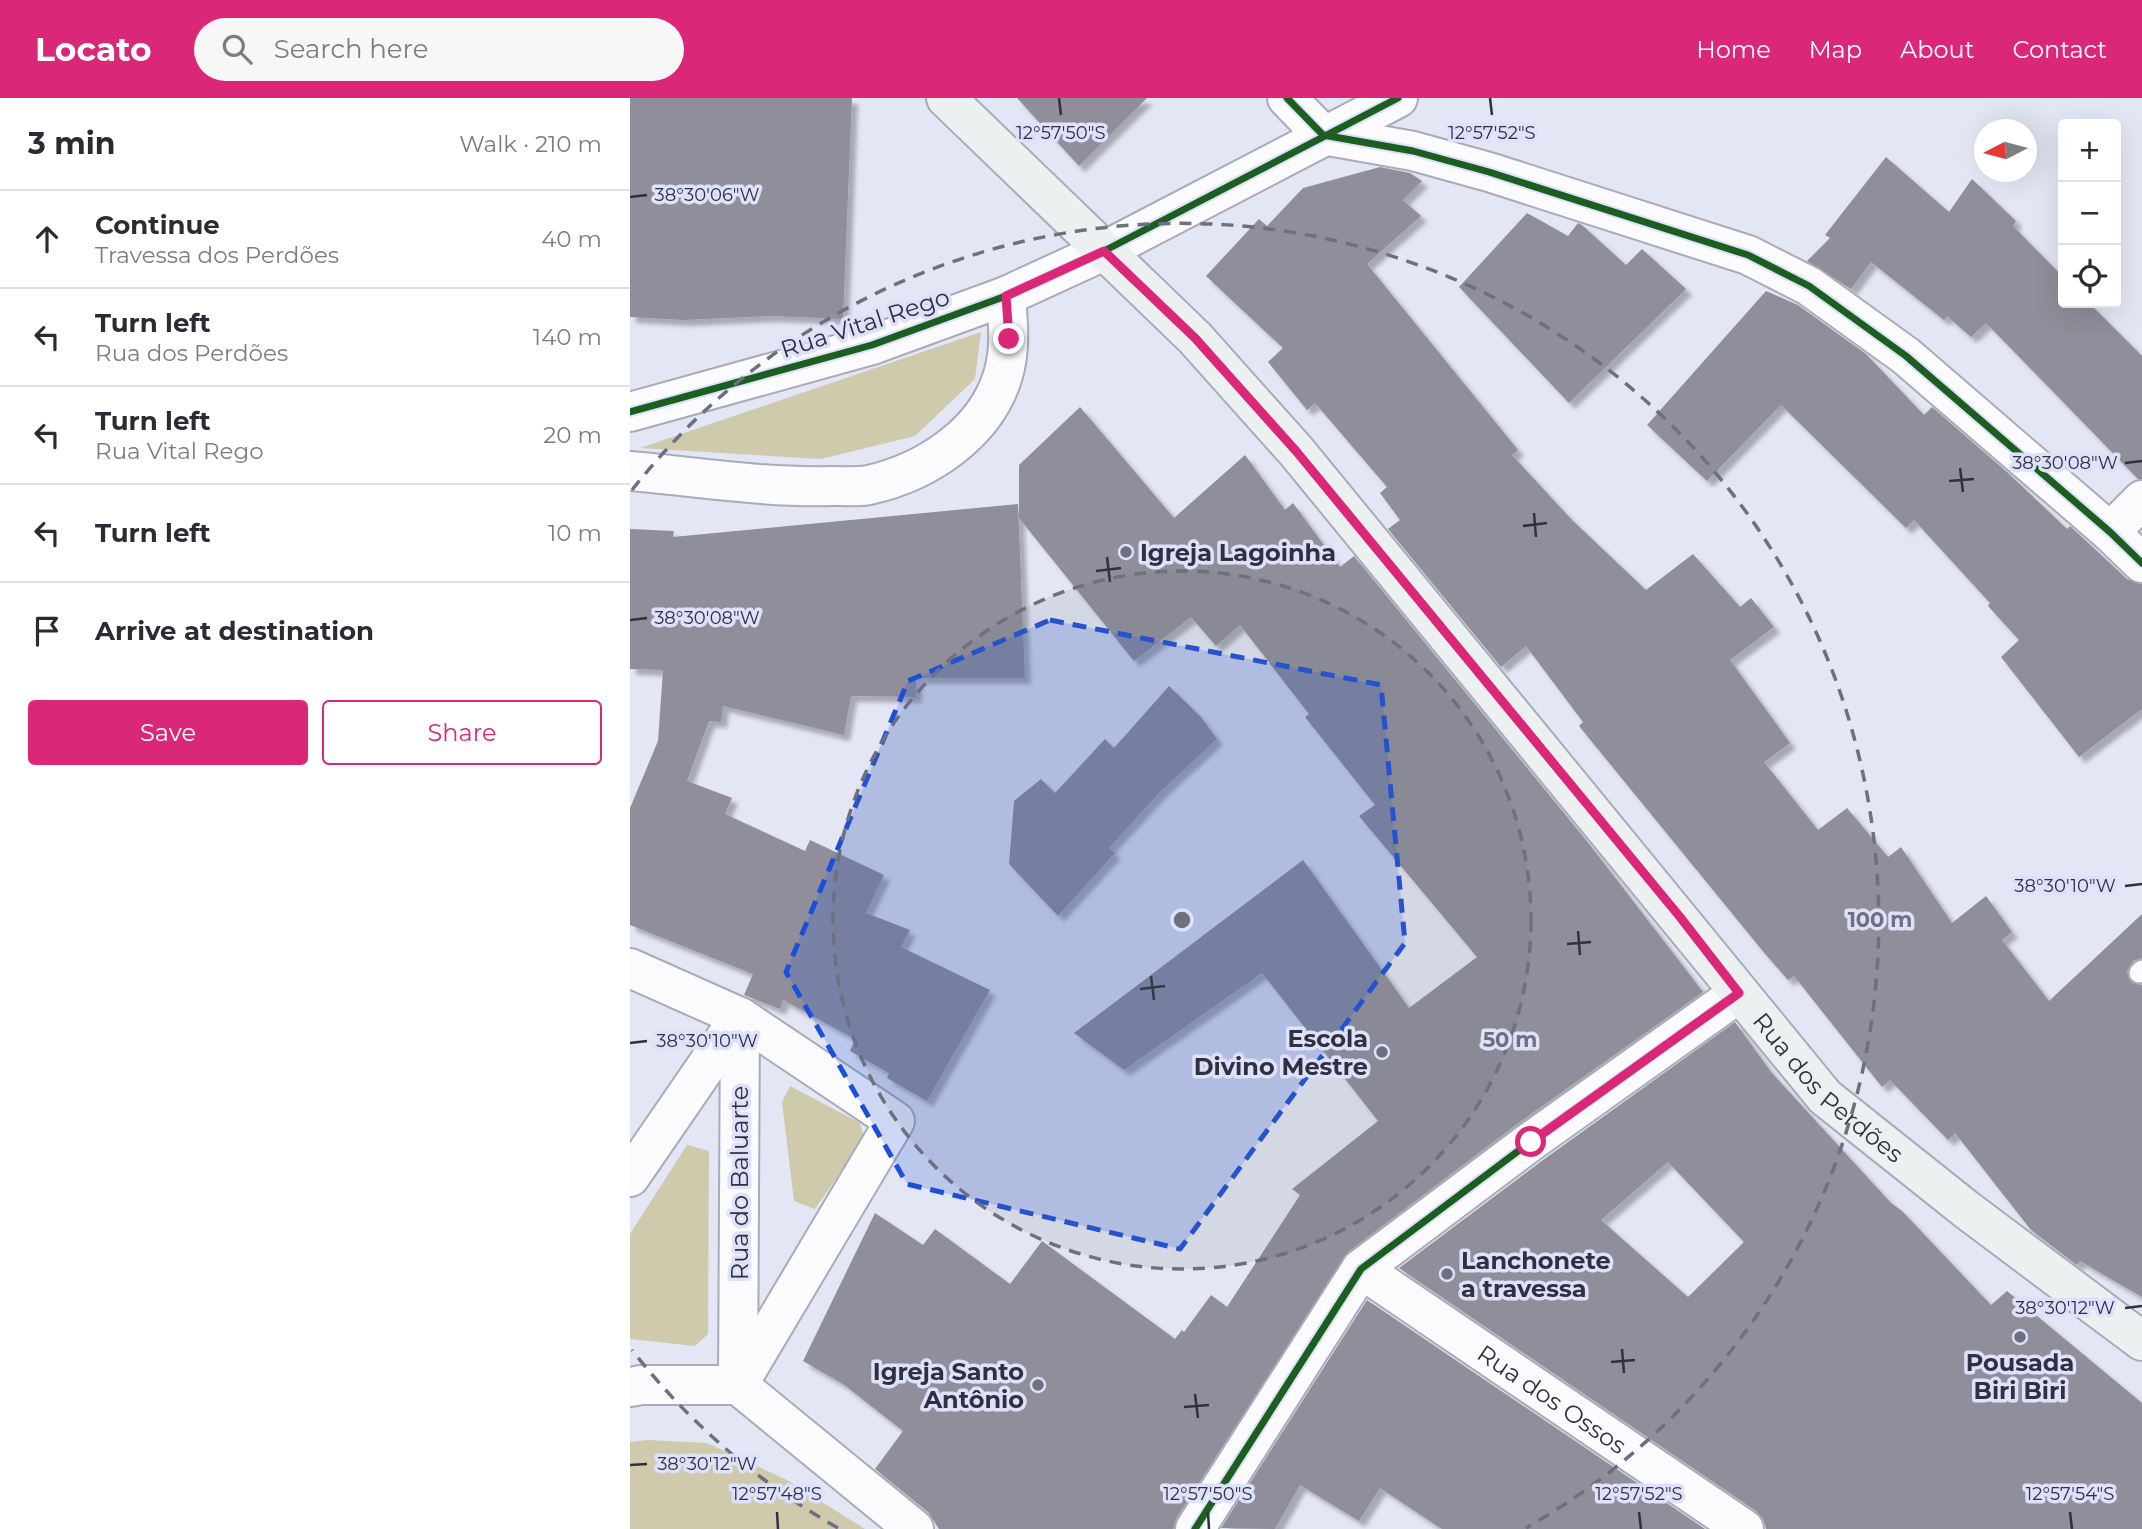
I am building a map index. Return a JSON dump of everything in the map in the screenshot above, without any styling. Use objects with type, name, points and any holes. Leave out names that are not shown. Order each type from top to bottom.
[{"type":"main road","name":"Rua dos Perdões","points":[[946,98],[1195,338],[1296,451],[1825,1097],[1967,1210],[2142,1341]]},
{"type":"street","points":[[1287,98],[1323,135],[1413,151],[1489,172],[1748,255],[1809,286],[1906,356],[2110,532],[2142,563]]},
{"type":"street","name":"Rua Vital Rego","points":[[630,412],[872,345],[1006,296],[1104,251],[1398,98]]},
{"type":"street","points":[[630,471],[806,487],[868,485],[919,468],[963,439],[995,400],[1004,373],[1009,339],[1006,296]]},
{"type":"street","points":[[2110,532],[2142,500]]},
{"type":"street","points":[[630,968],[740,1017],[895,1121],[738,1385]]},
{"type":"street","points":[[1195,1529],[1362,1269],[1520,1150],[1739,993]]},
{"type":"street","points":[[630,1177],[740,1017]]},
{"type":"street","name":"Rua do Baluarte","points":[[738,1385],[740,1017]]},
{"type":"street","name":"Rua dos Ossos","points":[[1362,1269],[1745,1529]]},
{"type":"street","points":[[630,1387],[738,1385],[914,1529]]},
{"type":"highlighted area","points":[[1050,620],[1381,685],[1405,943],[1180,1249],[907,1184],[786,972],[908,681]]},
{"type":"shaded area","points":[[981,332],[975,379],[915,436],[821,459],[640,448]]},
{"type":"shaded area","points":[[790,1086],[860,1123],[864,1138],[815,1209],[794,1201],[782,1102]]},
{"type":"shaded area","points":[[687,1145],[709,1151],[708,1334],[695,1346],[630,1339],[630,1234]]},
{"type":"shaded area","points":[[648,1440],[707,1443],[787,1480],[865,1529],[630,1529],[630,1442]]},
{"type":"building","points":[[630,98],[852,98],[843,319],[772,316],[683,320],[630,317]]},
{"type":"building","points":[[1017,98],[1147,98],[1079,166]]},
{"type":"building","points":[[1886,157],[1949,212],[1972,179],[2016,221],[2013,226],[2058,272],[2058,308],[2094,308],[2142,356],[2142,479],[2138,479],[1986,323],[1971,337],[1947,316],[1944,320],[1871,262],[1851,289],[1807,261],[1830,238],[1825,235]]},
{"type":"building","points":[[1380,167],[1410,173],[1422,181],[1403,200],[1421,216],[1367,264],[1518,450],[1512,455],[1571,519],[1646,590],[1693,554],[1740,607],[1751,598],[1774,627],[1730,660],[1790,743],[1764,762],[1818,830],[1847,808],[1888,857],[1901,847],[1952,923],[1986,896],[2012,932],[2002,940],[2049,1001],[2142,914],[2142,958],[2133,961],[2127,971],[2131,982],[2142,985],[2142,1297],[2080,1261],[2077,1265],[2031,1230],[1955,1133],[1948,1140],[1890,1080],[1882,1087],[1794,976],[1788,980],[1766,955],[1579,726],[1583,722],[1526,646],[1501,667],[1388,529],[1400,520],[1380,493],[1387,487],[1315,403],[1307,410],[1268,362],[1283,348],[1206,276],[1259,219],[1267,226],[1303,188]]},
{"type":"building","points":[[1527,213],[1568,236],[1578,223],[1582,225],[1626,265],[1642,249],[1686,289],[1569,403],[1459,287]]},
{"type":"building","points":[[1766,291],[1798,305],[1866,354],[1924,415],[1932,407],[2067,529],[2070,526],[2127,579],[2142,584],[2142,709],[2079,757],[2001,657],[2019,640],[1988,606],[1990,603],[1914,520],[1906,528],[1781,405],[1707,481],[1647,425]]},
{"type":"building","points":[[1080,407],[1174,518],[1245,455],[1285,510],[1293,503],[1340,567],[1354,556],[1590,845],[1703,992],[1517,1124],[1348,1252],[1177,1517],[1173,1529],[939,1529],[928,1512],[875,1469],[903,1431],[843,1384],[803,1361],[875,1213],[923,1245],[935,1229],[1010,1284],[1042,1241],[1175,1339],[1182,1330],[1184,1332],[1211,1295],[1227,1307],[1300,1195],[1292,1189],[1378,1121],[1262,973],[1124,1070],[1074,1033],[1303,860],[1409,1008],[1477,957],[1359,816],[1375,805],[1305,717],[1309,714],[1240,625],[1216,646],[1191,617],[1134,661],[1019,518],[1019,465]]},
{"type":"building","points":[[1018,504],[1025,678],[916,678],[916,697],[851,696],[844,735],[723,706],[721,722],[709,721],[687,781],[732,798],[725,814],[805,851],[810,840],[884,875],[866,913],[910,930],[901,947],[990,990],[927,1101],[887,1078],[889,1073],[850,1051],[855,1039],[783,1000],[780,1009],[744,995],[753,974],[630,925],[630,808],[658,741],[663,670],[630,669],[630,529],[674,531],[673,537]]},
{"type":"building","points":[[1169,686],[1200,716],[1217,739],[1159,793],[1109,848],[1115,853],[1058,916],[1009,864],[1014,801],[1041,779],[1055,793],[1105,739],[1114,748]]},
{"type":"building","points":[[1735,1022],[1771,1072],[1891,1203],[1902,1211],[1991,1305],[2007,1291],[2142,1403],[2142,1529],[1766,1529],[1763,1519],[1756,1511],[1399,1268]],"holes":[[[1668,1162],[1744,1242],[1688,1297],[1601,1220]]]},
{"type":"building","points":[[1367,1300],[1705,1529],[1442,1529],[1380,1488],[1359,1521],[1300,1485],[1275,1529],[1221,1528]]},
{"type":"cycle path","points":[[1287,98],[1323,135],[1413,151],[1489,172],[1748,255],[1809,286],[1906,356],[2110,532],[2142,563]]},
{"type":"cycle path","points":[[630,412],[872,345],[1006,296],[1104,251],[1398,98]]},
{"type":"cycle path","points":[[1195,1529],[1361,1269],[1530,1142],[1739,993]]},
{"type":"place","name":"Igreja Lagoinha","points":[[1126,552]]},
{"type":"place","name":"Escola Divino Mestre","points":[[1382,1052]]},
{"type":"place","name":"Lanchonete a travessa","points":[[1447,1274]]},
{"type":"place","name":"Pousada Biri Biri","points":[[2020,1337]]},
{"type":"place","name":"Igreja Santo Antônio","points":[[1038,1385]]},
{"type":"route","points":[[1009,339],[1006,296],[1104,251],[1195,338],[1296,451],[1680,917],[1739,993],[1531,1142]]}]
